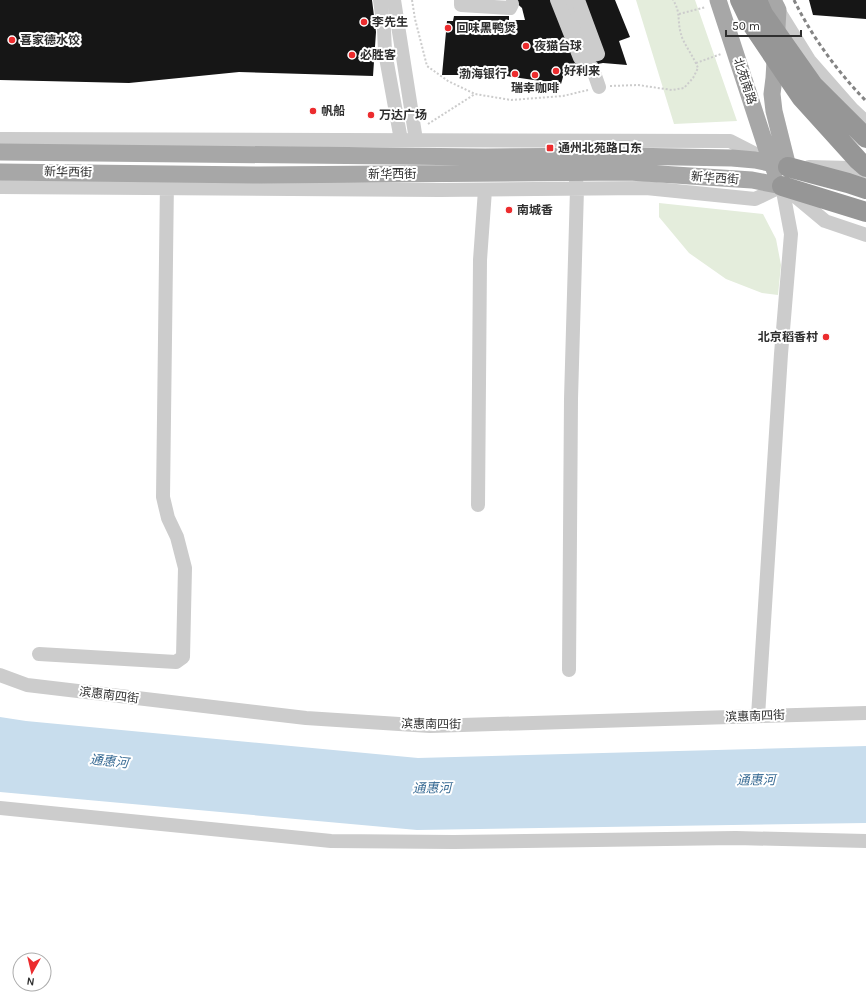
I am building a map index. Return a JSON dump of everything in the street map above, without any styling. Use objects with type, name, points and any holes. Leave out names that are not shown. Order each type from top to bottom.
[{"type":"highway","points":[[740,0],[751,24],[801,97],[866,167]]},
{"type":"highway","points":[[757,0],[763,14],[813,85],[866,138]]},
{"type":"highway","points":[[780,164],[866,189]]},
{"type":"highway","points":[[782,186],[866,212]]},
{"type":"main road","name":"北苑南路","points":[[777,3],[772,94],[780,164]]},
{"type":"main road","name":"北苑南路","points":[[712,4],[780,164]]},
{"type":"main road","name":"新华西街","points":[[0,152],[485,157],[625,156],[732,158],[780,164]]},
{"type":"main road","points":[[780,164],[782,186]]},
{"type":"main road","name":"新华西街","points":[[0,172],[167,181],[259,175],[576,181],[629,172],[752,180],[782,186]]},
{"type":"street","points":[[380,0],[384,29],[385,52],[401,140]]},
{"type":"street","points":[[394,0],[416,140]]},
{"type":"street","points":[[461,0],[461,5],[510,8],[512,4]]},
{"type":"street","points":[[557,0],[586,43]]},
{"type":"street","points":[[567,0],[586,43]]},
{"type":"street","points":[[578,0],[586,43],[599,87]]},
{"type":"street","points":[[777,3],[809,60],[853,110],[866,122]]},
{"type":"street","points":[[0,139],[730,141],[780,164],[852,168],[866,173]]},
{"type":"street","points":[[0,187],[167,181],[486,190],[576,181],[571,399],[569,670]]},
{"type":"street","points":[[39,654],[176,662],[183,657],[185,568],[177,536],[168,518],[163,497],[167,181]]},
{"type":"street","points":[[782,186],[825,221],[866,235]]},
{"type":"street","points":[[758,716],[780,354],[791,234],[782,186]]},
{"type":"street","points":[[478,505],[480,260],[486,190]]},
{"type":"street","name":"滨惠南四街","points":[[0,675],[27,685],[306,718],[430,726],[866,713]]},
{"type":"street","points":[[0,808],[331,841],[454,842],[736,838],[866,841]]},
{"type":"path","points":[[412,0],[415,19],[427,66],[448,82],[475,94],[511,100],[563,96],[599,87],[638,85],[672,90],[684,88],[693,78],[698,68],[681,35],[679,14],[673,0]]},
{"type":"path","points":[[679,14],[712,4]]},
{"type":"path","points":[[696,63],[724,53]]},
{"type":"path","points":[[428,124],[475,94]]},
{"type":"green space","points":[[636,0],[695,0],[737,121],[674,124]]},
{"type":"green space","points":[[659,203],[763,214],[776,239],[781,265],[778,295],[762,293],[726,279],[689,253],[659,217]]},
{"type":"water","name":"通惠河","points":[[0,717],[26,721],[418,758],[866,746],[866,823],[417,830],[0,792]]},
{"type":"building","points":[[0,0],[372,0],[376,32],[373,76],[239,72],[129,83],[0,80]]},
{"type":"building","points":[[513,0],[615,0],[630,37],[619,41],[627,65],[603,63],[565,70],[561,84],[500,75],[442,75],[447,21],[453,21],[454,16],[509,16],[509,20],[525,20],[522,8]]},
{"type":"building","points":[[809,0],[866,0],[866,19],[813,15]]},
{"type":"railway","points":[[794,0],[801,14],[826,53],[845,78],[866,101]]},
{"type":"place","name":"李先生","points":[[364,22]]},
{"type":"place","name":"回味黑鸭煲","points":[[448,28]]},
{"type":"place","name":"喜家德水饺","points":[[12,40]]},
{"type":"place","name":"夜猫台球","points":[[526,46]]},
{"type":"place","name":"必胜客","points":[[352,55]]},
{"type":"place","name":"好利来","points":[[556,71]]},
{"type":"place","name":"渤海银行","points":[[515,74]]},
{"type":"place","name":"瑞幸咖啡","points":[[535,75]]},
{"type":"place","name":"帆船","points":[[313,111]]},
{"type":"place","name":"万达广场","points":[[371,115]]},
{"type":"place","name":"通州北苑路口东","points":[[550,148]]},
{"type":"place","name":"南城香","points":[[509,210]]},
{"type":"place","name":"北京稻香村","points":[[826,337]]}]
